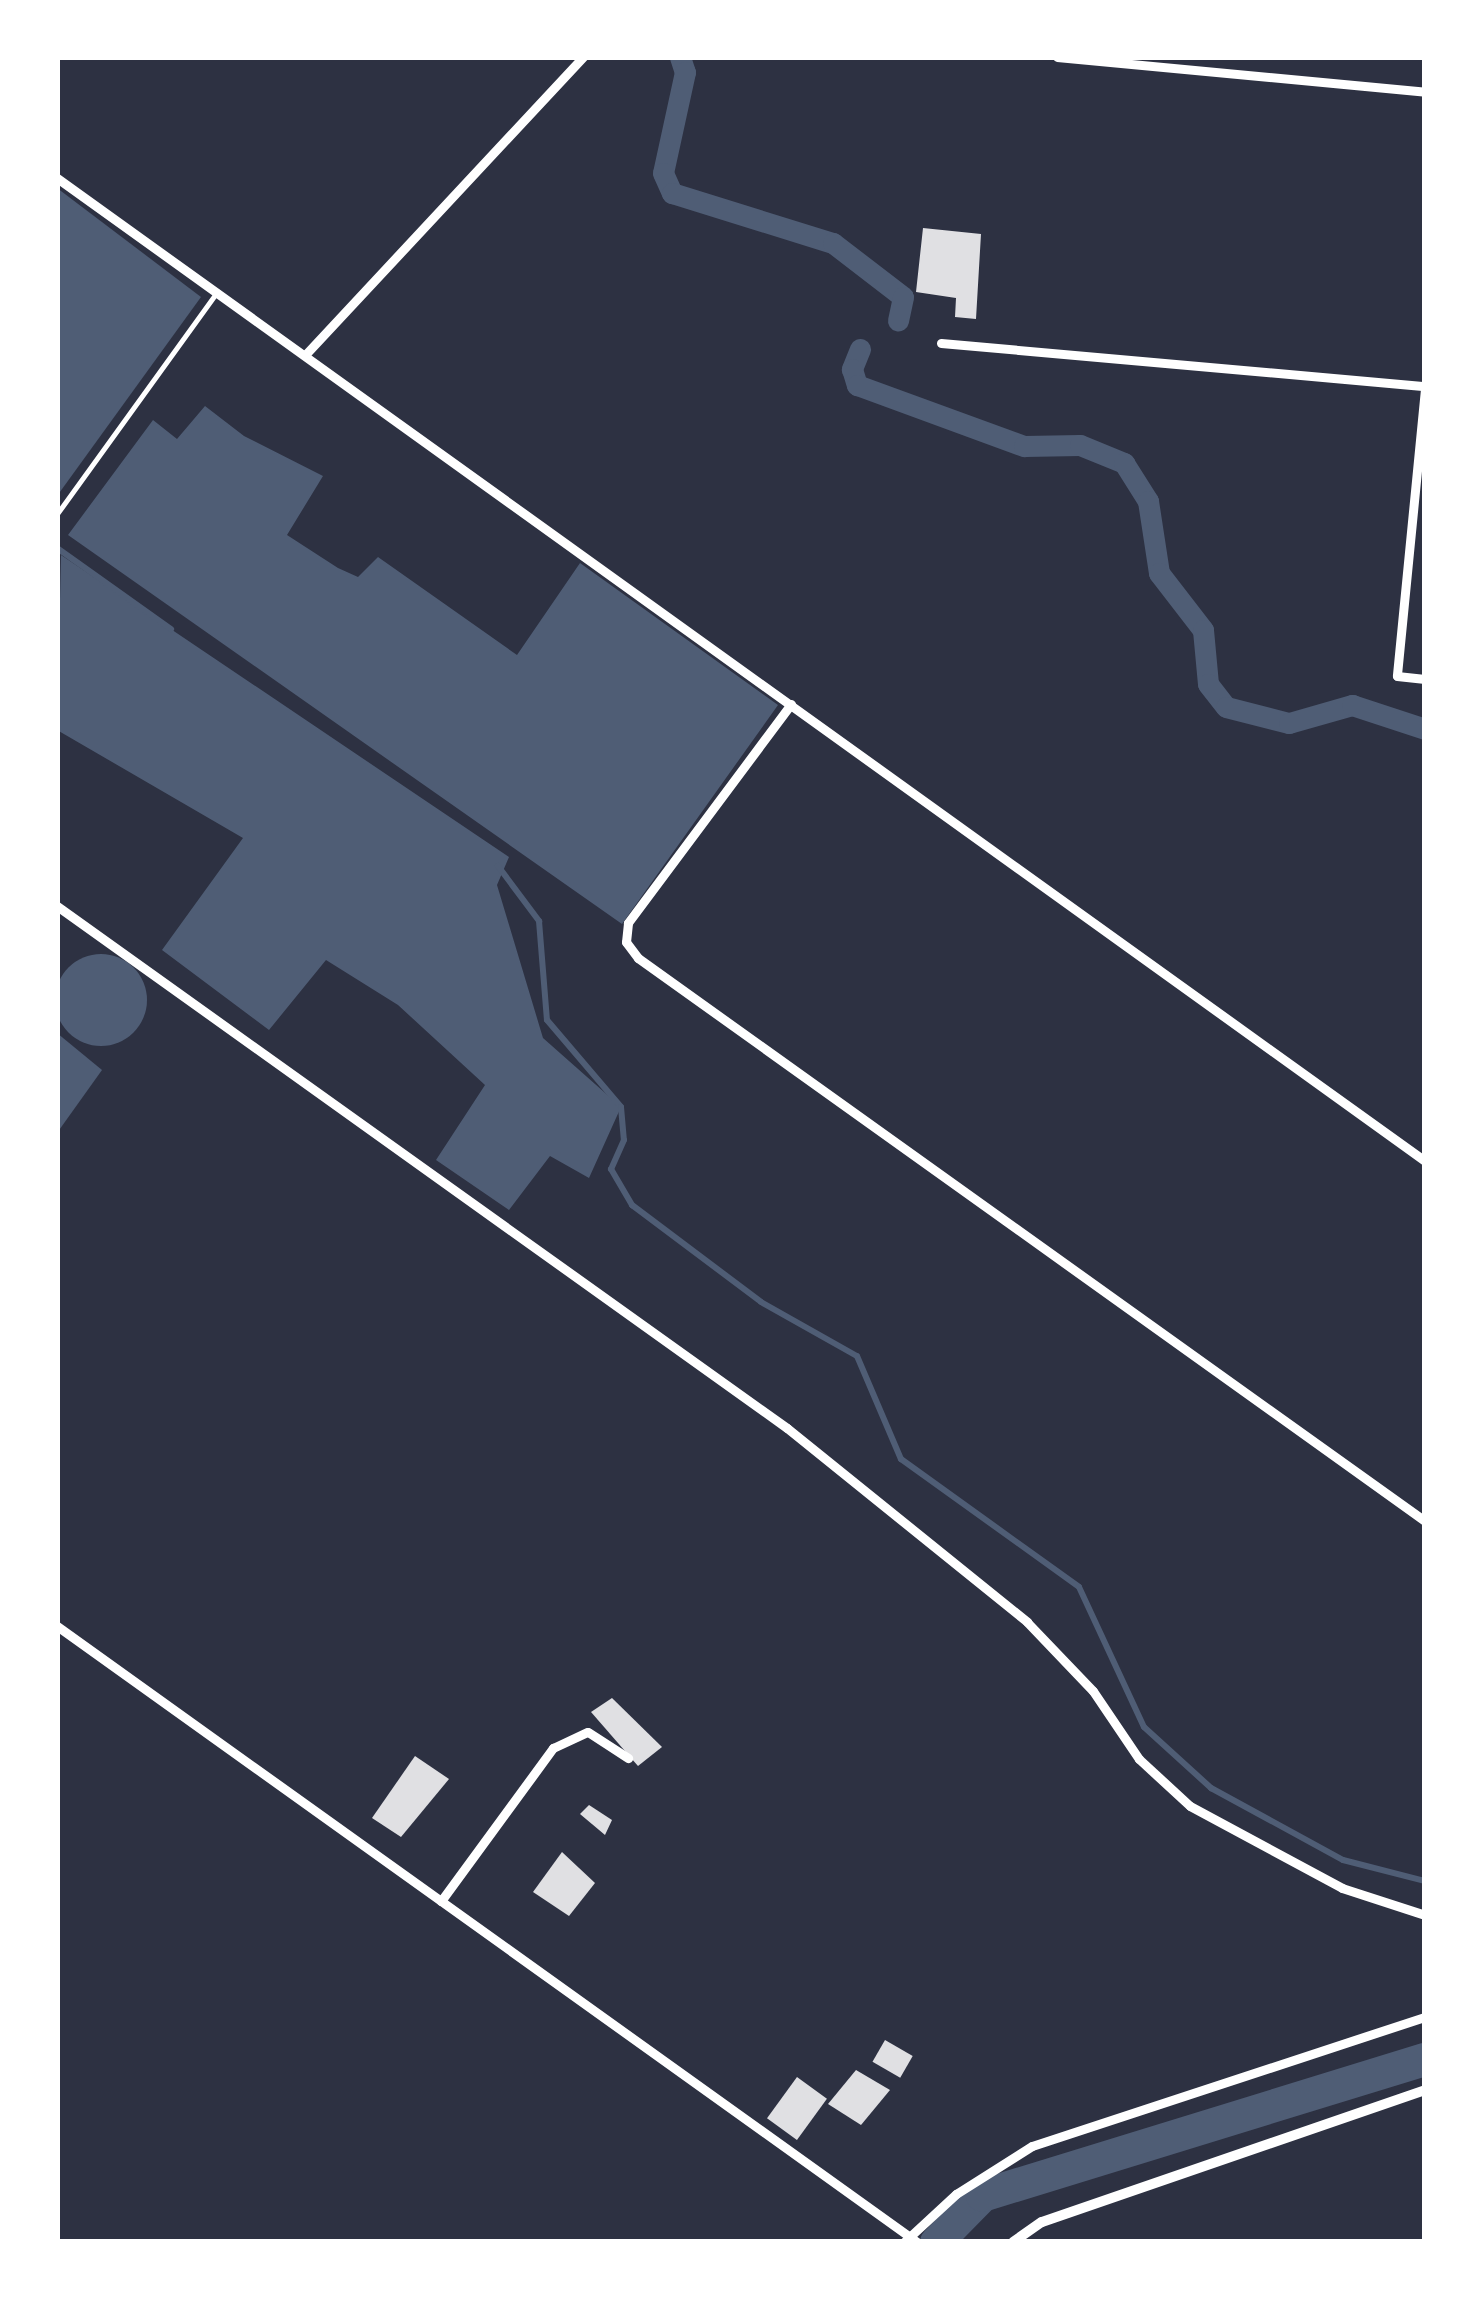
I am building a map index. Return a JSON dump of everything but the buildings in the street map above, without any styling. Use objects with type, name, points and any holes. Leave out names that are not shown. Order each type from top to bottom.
[{"type":"street","points":[[305,355],[583,57]]},
{"type":"street","points":[[1057,57],[1425,92]]},
{"type":"street","points":[[57,178],[1425,1161]]},
{"type":"street","points":[[941,343],[1425,387],[1397,676],[1425,679]]},
{"type":"street","points":[[791,704],[628,923],[626,942],[638,958],[1425,1521]]},
{"type":"street","points":[[57,906],[806,1443],[1027,1622],[1093,1691],[1139,1759],[1190,1806],[1342,1888],[1425,1915]]},
{"type":"street","points":[[57,1626],[910,2240],[956,2194],[1031,2146],[1425,2018]]},
{"type":"street","points":[[441,1900],[553,1748],[588,1732],[628,1758]]},
{"type":"street","points":[[1013,2242],[1042,2222],[1425,2090]]},
{"type":"lane","points":[[57,514],[217,292]]},
{"type":"water","points":[[57,188],[201,297],[57,496]]},
{"type":"water","points":[[205,406],[244,436],[323,476],[287,535],[338,568],[358,577],[378,557],[517,655],[580,563],[778,705],[622,924],[68,535],[153,420],[177,439]]},
{"type":"water","points":[[61,555],[509,857],[497,885],[543,1038],[621,1107],[589,1178],[550,1156],[509,1210],[436,1160],[485,1085],[398,1005],[326,960],[269,1030],[162,950],[243,838],[57,730]]},
{"type":"water","points":[[101,954],[119,957],[134,967],[144,982],[144,1018],[134,1033],[119,1043],[101,1046],[83,1043],[68,1033],[58,1018],[55,1000],[58,982],[68,967],[83,957]]},
{"type":"water","points":[[57,1033],[102,1070],[57,1133]]},
{"type":"waterway","points":[[680,57],[685,72],[663,173],[672,193],[833,243],[903,297],[898,320]]},
{"type":"waterway","points":[[860,349],[852,369],[857,385],[1024,446],[1080,445],[1124,463],[1148,501],[1159,573],[1203,630],[1208,684],[1226,707],[1289,723],[1352,705],[1425,729]]},
{"type":"waterway","points":[[57,548],[171,629]]},
{"type":"waterway","points":[[498,866],[539,921],[547,1020],[621,1107],[624,1140],[611,1169],[632,1205],[761,1302],[857,1356],[901,1459],[1079,1587],[1144,1727],[1211,1788],[1343,1860],[1425,1881]]},
{"type":"waterway","points":[[936,2242],[982,2195],[1425,2059]]}]
